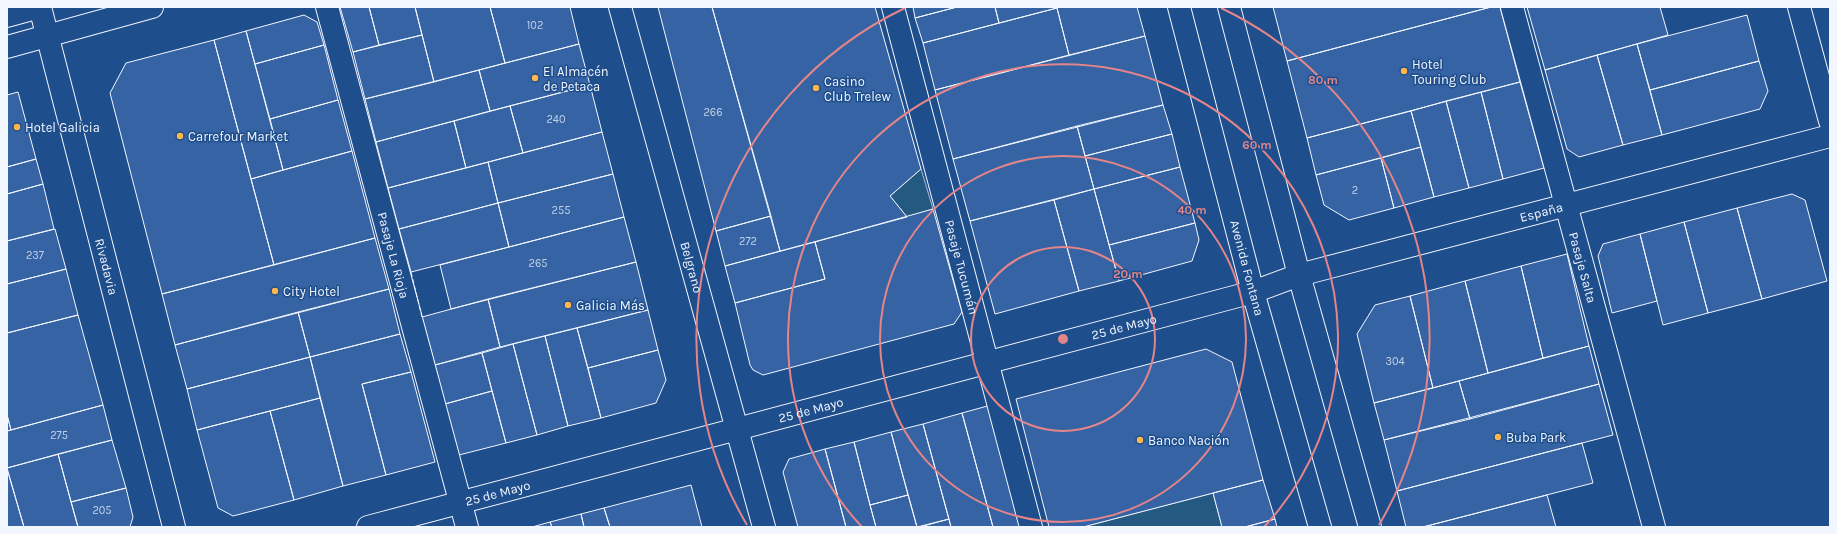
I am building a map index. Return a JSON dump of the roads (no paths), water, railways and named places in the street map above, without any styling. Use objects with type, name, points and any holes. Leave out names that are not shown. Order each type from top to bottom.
[{"type":"street","points":[[7,16],[40,7]]},
{"type":"street","name":"Rivadavia","points":[[40,7],[174,527]]},
{"type":"street","points":[[7,46],[152,7]]},
{"type":"street","name":"Pasaje La Rioja","points":[[328,7],[467,527]]},
{"type":"street","name":"Belgrano","points":[[620,7],[764,527]]},
{"type":"street","name":"Pasaje Tucumán","points":[[893,7],[1032,527]]},
{"type":"street","name":"Avenida Fontana","points":[[1179,7],[1253,292],[1320,527]]},
{"type":"street","points":[[1229,7],[1299,275],[1370,527]]},
{"type":"street","name":"Pasaje Salta","points":[[1512,7],[1654,527]]},
{"type":"street","points":[[1799,7],[1830,121]]},
{"type":"street","name":"España","points":[[1253,292],[1299,275],[1830,136]]},
{"type":"street","name":"25 de Mayo","points":[[368,527],[1253,292]]},
{"type":"place","name":"Hotel Touring Club","points":[[1404,71]]},
{"type":"place","name":"El Almacén de Petaca","points":[[535,78]]},
{"type":"place","name":"Casino Club Trelew","points":[[816,88]]},
{"type":"place","name":"Hotel Galicia","points":[[17,127]]},
{"type":"place","name":"Carrefour Market","points":[[180,136]]},
{"type":"place","name":"City Hotel","points":[[275,291]]},
{"type":"place","name":"Galicia Más","points":[[568,305]]},
{"type":"place","name":"Buba Park","points":[[1498,437]]},
{"type":"place","name":"Banco Nación","points":[[1140,440]]}]
